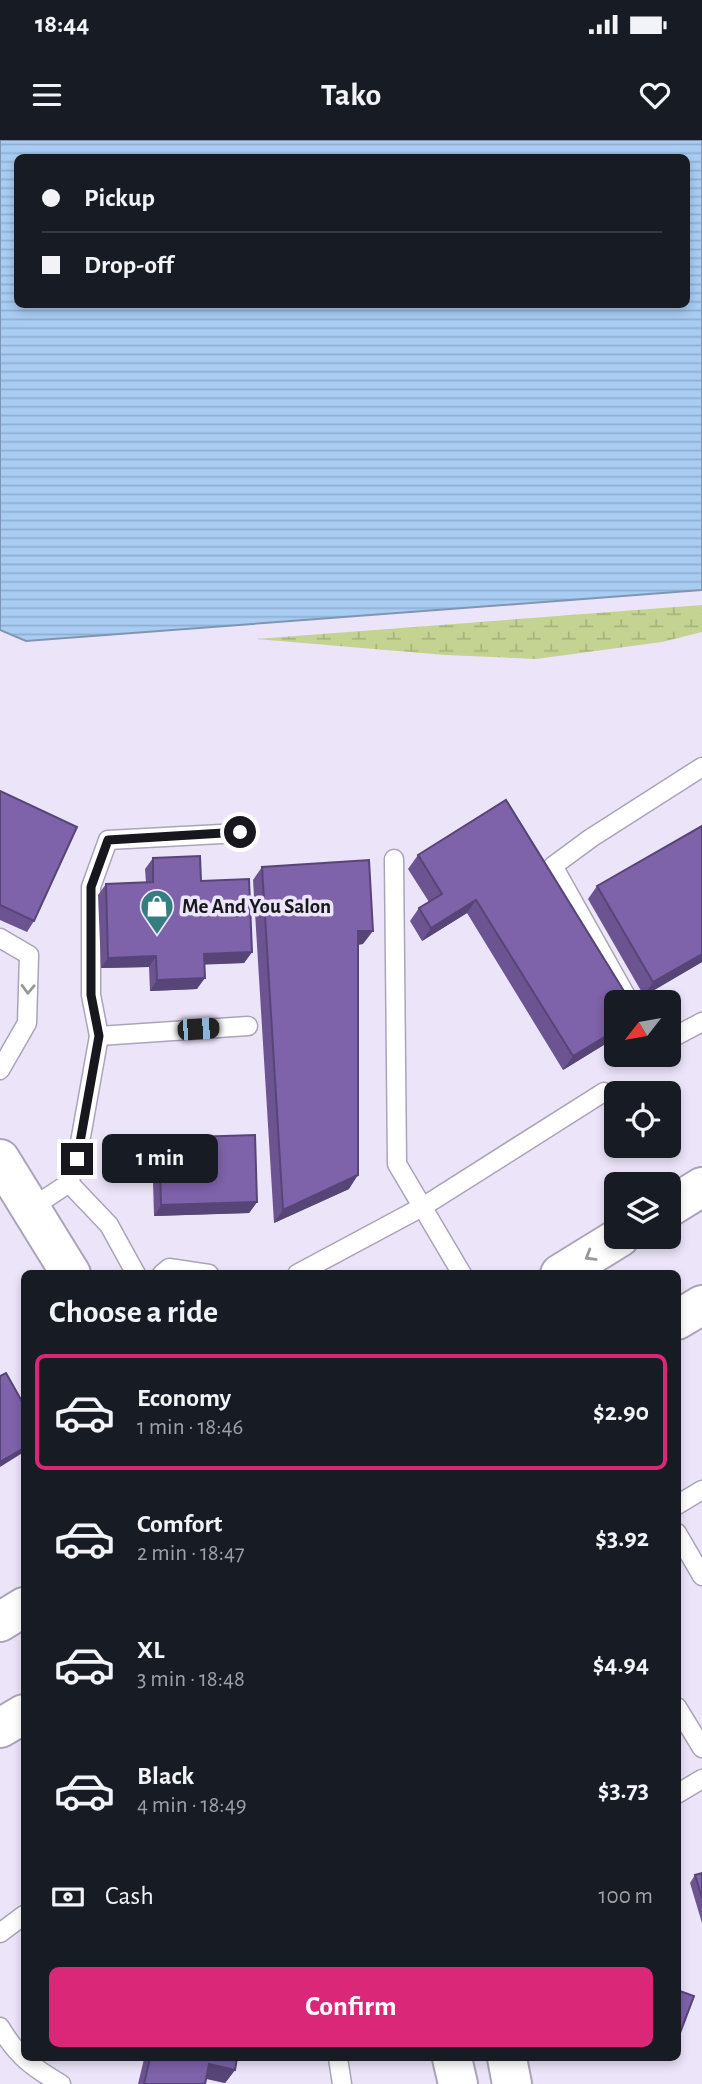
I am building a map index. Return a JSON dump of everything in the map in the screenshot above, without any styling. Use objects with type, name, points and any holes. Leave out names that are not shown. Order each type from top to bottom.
[{"type":"main road","points":[[0,1159],[68,1270]]},
{"type":"main road","points":[[681,1200],[702,1187]]},
{"type":"main road","points":[[566,1270],[604,1247]]},
{"type":"main road","points":[[681,1318],[702,1306]]},
{"type":"main road","points":[[0,1622],[21,1609]]},
{"type":"main road","points":[[0,1728],[21,1716]]},
{"type":"main road","points":[[453,2061],[458,2084]]},
{"type":"main road","points":[[508,2061],[512,2084]]},
{"type":"lane","points":[[624,990],[553,866],[591,838],[702,767]]},
{"type":"lane","points":[[30,1209],[69,1183],[77,1159],[99,1036],[91,995],[91,887],[108,840],[240,832]]},
{"type":"lane","points":[[394,859],[397,1164],[460,1270]]},
{"type":"lane","points":[[0,938],[29,955],[27,1023],[0,1070]]},
{"type":"lane","points":[[681,1033],[702,1022]]},
{"type":"lane","points":[[99,1036],[248,1026]]},
{"type":"lane","points":[[304,1270],[424,1206],[604,1092]]},
{"type":"lane","points":[[69,1183],[109,1225],[134,1270]]},
{"type":"lane","points":[[681,1502],[702,1489]]},
{"type":"lane","points":[[681,1540],[702,1576]]},
{"type":"lane","points":[[681,1714],[702,1748]]},
{"type":"lane","points":[[681,1792],[702,1779]]},
{"type":"lane","points":[[0,1933],[21,1917]]},
{"type":"lane","points":[[0,2027],[21,2056]]},
{"type":"lane","points":[[25,2061],[61,2084]]},
{"type":"lane","points":[[338,2061],[342,2084]]},
{"type":"green space","points":[[702,605],[702,632],[662,642],[536,659],[445,655],[256,639]]},
{"type":"water","points":[[0,140],[702,140],[702,590],[26,641],[0,630]]},
{"type":"building","points":[[0,791],[77,827],[34,921],[0,905]]},
{"type":"building","points":[[506,800],[623,990],[604,990],[604,1037],[573,1056],[476,900],[431,928],[419,908],[442,894],[418,855]]},
{"type":"building","points":[[702,826],[702,954],[653,982],[597,886]]},
{"type":"building","points":[[200,856],[201,881],[249,879],[252,952],[204,954],[205,978],[157,980],[156,956],[108,958],[106,884],[153,882],[153,858]]},
{"type":"building","points":[[369,860],[373,931],[358,931],[358,1175],[283,1210],[262,867]]},
{"type":"building","points":[[255,1135],[257,1202],[161,1205],[159,1138]]},
{"type":"building","points":[[6,1373],[21,1400],[21,1450],[0,1462],[0,1376]]},
{"type":"building","points":[[702,1873],[702,1898],[695,1875]]},
{"type":"building","points":[[681,1991],[694,1996],[681,2030]]},
{"type":"building","points":[[149,2061],[236,2061],[235,2070],[209,2064],[205,2084],[144,2084]]},
{"type":"place","name":"Me And You Salon","points":[[157,936]]},
{"type":"route","points":[[77,1159],[99,1036],[91,995],[91,887],[108,840],[240,832]]}]
